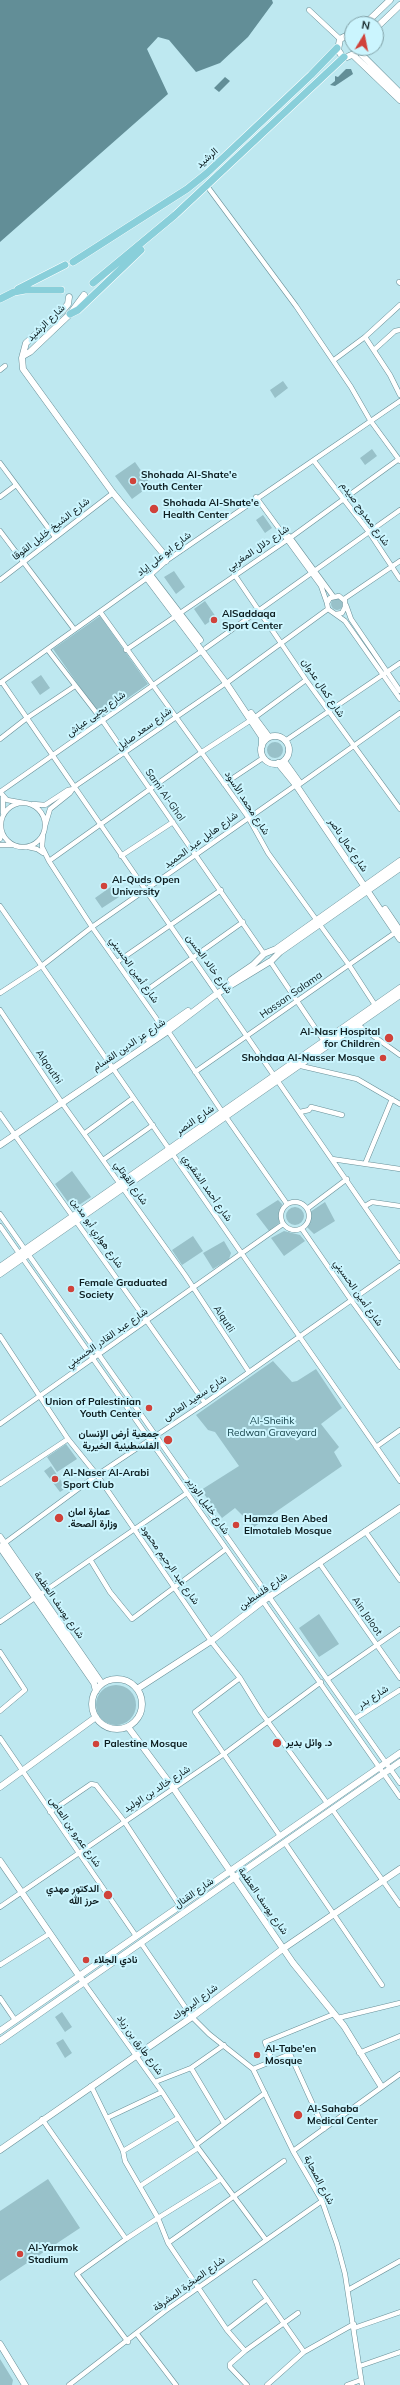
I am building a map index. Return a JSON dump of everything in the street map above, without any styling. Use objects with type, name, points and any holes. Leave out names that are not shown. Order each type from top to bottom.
[{"type":"main road","points":[[373,16],[390,0]]},
{"type":"main road","points":[[384,20],[400,5]]},
{"type":"main road","points":[[344,38],[340,39],[337,48],[344,57],[354,56],[400,100]]},
{"type":"main road","name":"الرشيد","points":[[74,262],[187,189],[207,173],[312,75],[337,48]]},
{"type":"main road","points":[[363,56],[400,93]]},
{"type":"main road","name":"الرشيد","points":[[93,283],[162,227],[344,57]]},
{"type":"main road","points":[[70,314],[120,270],[162,227]]},
{"type":"main road","points":[[0,299],[65,265]]},
{"type":"main road","points":[[14,292],[38,289],[61,290]]},
{"type":"main road","name":"شارع الرشيد","points":[[23,356],[30,352],[70,314],[84,296]]},
{"type":"main road","name":"شارع الرشيد","points":[[23,356],[26,343],[64,310],[68,304],[69,297]]},
{"type":"main road","points":[[23,356],[23,369],[113,493],[167,558],[166,561]]},
{"type":"main road","points":[[149,577],[178,613],[253,719],[269,737]]},
{"type":"main road","points":[[253,719],[262,737],[262,746],[264,758],[270,763],[281,762],[289,752],[285,741],[276,736],[269,737],[262,746]]},
{"type":"main road","name":"شارع كمال ناصر","points":[[281,762],[298,784],[398,932],[400,939]]},
{"type":"main road","name":"شارع عز الدين القسام","points":[[367,888],[400,861]]},
{"type":"main road","name":"شارع عز الدين القسام","points":[[0,1145],[166,1029],[253,965],[265,953],[276,949],[367,888],[400,868]]},
{"type":"main road","name":"شارع عز الدين القسام","points":[[217,991],[270,961],[317,922]]},
{"type":"main road","points":[[265,953],[272,954],[270,961]]},
{"type":"main road","name":"شارع النصر","points":[[75,1218],[124,1188],[324,1041],[400,988]]},
{"type":"main road","name":"شارع النصر","points":[[275,1078],[301,1066],[400,995]]},
{"type":"main road","name":"شارع عز الدين القسام","points":[[0,1142],[14,1134]]},
{"type":"main road","name":"شارع النصر","points":[[0,1267],[21,1256],[75,1218],[120,1182],[172,1152]]},
{"type":"main road","name":"شارع النصر","points":[[0,1274],[21,1256]]},
{"type":"main road","name":"شارع فلسطين","points":[[137,1689],[211,1641],[263,1601],[320,1564],[400,1508]]},
{"type":"main road","name":"شارع يوسف العظمة","points":[[0,1537],[1,1545],[94,1683],[96,1691]]},
{"type":"main road","name":"شارع يوسف العظمة","points":[[37,1597],[102,1684]]},
{"type":"main road","points":[[113,1680],[122,1680],[130,1683],[137,1689],[142,1699],[142,1710],[136,1720],[128,1727],[110,1728],[96,1717],[92,1706],[96,1691],[102,1684],[113,1680]]},
{"type":"main road","points":[[0,1787],[96,1717]]},
{"type":"main road","name":"شارع يوسف العظمة","points":[[128,1727],[174,1789],[284,1948],[336,2016],[381,2086]]},
{"type":"main road","name":"شارع القنال","points":[[0,2041],[285,1843],[381,1771],[386,1763],[400,1753]]},
{"type":"main road","name":"شارع القنال","points":[[0,2031],[327,1803],[381,1771],[390,1769],[400,1762]]},
{"type":"main road","name":"شارع طارق بن زياد","points":[[0,1861],[84,1983]]},
{"type":"main road","name":"شارع اليرموك","points":[[0,2150],[42,2119],[192,2017],[284,1948],[400,1869]]},
{"type":"main road","points":[[0,2344],[24,2384]]},
{"type":"street","points":[[309,10],[340,39]]},
{"type":"street","points":[[207,186],[334,360],[370,420],[399,460]]},
{"type":"street","points":[[334,360],[365,337],[400,305]]},
{"type":"street","points":[[374,350],[395,331],[400,330]]},
{"type":"street","points":[[365,337],[400,395]]},
{"type":"street","points":[[0,370],[5,366]]},
{"type":"street","name":"شارع ابو على إياد","points":[[1,682],[48,650],[74,629],[101,613],[149,577],[166,561],[256,497],[314,461],[370,420],[400,401]]},
{"type":"street","name":"شارع دلال المغربي","points":[[126,650],[234,574],[289,539],[399,460]]},
{"type":"street","name":"شارع ممدوح صيدم","points":[[314,461],[369,532],[400,579]]},
{"type":"street","points":[[0,463],[55,537]]},
{"type":"street","points":[[0,497],[16,485]]},
{"type":"street","name":"شارع الشيخ خليل القوقا","points":[[0,580],[113,493]]},
{"type":"street","points":[[256,497],[333,596]]},
{"type":"street","name":"شارع يحيى عياش","points":[[0,792],[53,756],[151,685],[204,650],[400,510]]},
{"type":"street","points":[[0,531],[74,629]]},
{"type":"street","points":[[344,599],[400,561]]},
{"type":"street","points":[[313,571],[321,586],[328,609],[345,621],[385,674],[400,691]]},
{"type":"street","name":"شارع كمال عدوان","points":[[234,574],[283,643],[306,680],[352,746],[400,809]]},
{"type":"street","points":[[327,603],[333,596],[339,596],[344,599],[351,619],[400,699]]},
{"type":"street","points":[[336,614],[342,612],[346,604]]},
{"type":"street","name":"شارع سعد صايل","points":[[27,803],[45,805],[73,788],[125,754],[176,716],[283,643],[328,609]]},
{"type":"street","name":"شارع محمد الأسود","points":[[101,613],[151,685],[176,716],[248,817],[268,853],[349,965],[375,1005]]},
{"type":"street","name":"Sami Al-Ghol","points":[[48,650],[102,720],[195,856],[265,953]]},
{"type":"street","points":[[285,741],[400,663]]},
{"type":"street","points":[[49,861],[202,752],[253,719],[306,680]]},
{"type":"street","name":"شارع خالد الحسن","points":[[1,682],[28,718],[73,788],[147,890],[400,1258]]},
{"type":"street","points":[[0,740],[28,718],[75,686]]},
{"type":"street","name":"شارع هايل عبد الحميد","points":[[0,993],[42,965],[92,926],[147,890],[248,817],[400,714]]},
{"type":"street","points":[[224,784],[264,758]]},
{"type":"street","name":"شارع سعد صايل","points":[[45,826],[50,809],[73,788]]},
{"type":"street","points":[[0,792],[3,796],[10,800],[27,803],[41,812],[45,826],[43,834],[35,844],[24,847]]},
{"type":"street","points":[[0,839],[2,818],[5,807],[3,796]]},
{"type":"street","points":[[2,818],[10,807],[27,803]]},
{"type":"street","points":[[121,856],[173,822]]},
{"type":"street","points":[[1,828],[6,838],[15,845]]},
{"type":"street","name":"شارع أمين الحسيني","points":[[43,834],[42,846],[49,861],[92,926],[140,995],[166,1029],[224,1115],[287,1204]]},
{"type":"street","points":[[0,845],[15,845],[39,850],[46,856]]},
{"type":"street","points":[[117,962],[221,890]]},
{"type":"street","name":"شارع أحمد الشقيري","points":[[0,906],[400,1481]]},
{"type":"street","points":[[140,995],[243,922]]},
{"type":"street","name":"Hassan Salama","points":[[195,1072],[398,932]]},
{"type":"street","points":[[270,961],[324,1041]]},
{"type":"street","name":"Alqouthi","points":[[0,1010],[61,1101]]},
{"type":"street","points":[[358,1025],[400,1055]]},
{"type":"street","points":[[301,1066],[357,1079],[400,1104]]},
{"type":"street","points":[[84,1133],[133,1098]]},
{"type":"street","points":[[366,1164],[392,1099]]},
{"type":"street","name":"شارع القوتلي","points":[[61,1101],[185,1275]]},
{"type":"street","points":[[300,1112],[309,1110],[311,1107],[342,1115]]},
{"type":"street","name":"شارع هواري أبو مدين","points":[[0,1114],[205,1403]]},
{"type":"street","points":[[104,1160],[153,1125]]},
{"type":"street","points":[[332,1159],[400,1169]]},
{"type":"street","points":[[306,1208],[347,1179]]},
{"type":"street","points":[[365,1206],[372,1202],[400,1206]]},
{"type":"street","points":[[300,1203],[306,1208],[308,1222],[302,1229],[294,1231],[283,1224],[280,1216],[287,1204],[300,1203]]},
{"type":"street","name":"شارع خليل الوزير","points":[[0,1214],[356,1718],[400,1783]]},
{"type":"street","name":"شارع عبد القادر الحسيني","points":[[0,1424],[283,1224]]},
{"type":"street","name":"شارع خليل الوزير","points":[[0,1226],[321,1682],[400,1797]]},
{"type":"street","name":"شارع أمين الحسيني","points":[[302,1229],[400,1368]]},
{"type":"street","name":"شارع سعيد العاص","points":[[1,1545],[97,1475],[205,1403],[400,1266]]},
{"type":"street","name":"Alqutli","points":[[185,1275],[249,1372]]},
{"type":"street","name":"شارع عبد الرحيم محمود","points":[[0,1336],[2,1343],[40,1396],[68,1439],[97,1475],[211,1641],[240,1678],[267,1720],[327,1803]]},
{"type":"street","points":[[376,1447],[400,1430]]},
{"type":"street","points":[[0,1484],[68,1439]]},
{"type":"street","points":[[0,1622],[187,1493]]},
{"type":"street","points":[[366,1531],[400,1580]]},
{"type":"street","points":[[91,1560],[110,1592],[132,1619],[226,1549]]},
{"type":"street","name":"Ain Jaloot","points":[[320,1564],[400,1678]]},
{"type":"street","points":[[328,1679],[400,1629]]},
{"type":"street","points":[[0,1652],[25,1690],[0,1711]]},
{"type":"street","points":[[240,1678],[195,1712],[280,1836]]},
{"type":"street","name":"شارع خالد بن الوليد","points":[[0,1907],[224,1754],[267,1720],[321,1682]]},
{"type":"street","name":"شارع بدر","points":[[356,1718],[400,1690]]},
{"type":"street","name":"شارع عمرو بن العاص","points":[[0,1738],[136,1936]]},
{"type":"street","points":[[50,1812],[91,1784],[96,1785],[124,1821],[180,1906]]},
{"type":"street","points":[[332,1809],[400,1906]]},
{"type":"street","points":[[285,1843],[382,1985]]},
{"type":"street","points":[[0,1965],[49,1934]]},
{"type":"street","name":"شارع الصحابة","points":[[141,1943],[192,2017],[209,2034],[253,2069],[293,2151],[322,2201],[337,2244],[348,2290],[362,2382]]},
{"type":"street","name":"شارع طارق بن زياد","points":[[84,1983],[162,2092],[197,2147],[235,2196],[266,2240]]},
{"type":"street","points":[[0,1998],[16,2020]]},
{"type":"street","points":[[272,2061],[265,2042],[336,2016],[400,2003]]},
{"type":"street","points":[[359,2053],[400,2036]]},
{"type":"street","points":[[155,2082],[191,2068],[224,2045]]},
{"type":"street","points":[[253,2069],[290,2054],[324,2129]]},
{"type":"street","points":[[191,2068],[224,2123]]},
{"type":"street","points":[[293,2151],[381,2086],[400,2074]]},
{"type":"street","points":[[91,2086],[123,2151],[125,2161],[158,2218],[168,2243],[197,2288],[244,2351]]},
{"type":"street","points":[[107,2118],[162,2092]]},
{"type":"street","points":[[140,2186],[197,2147],[224,2123],[265,2094]]},
{"type":"street","points":[[123,2151],[178,2118]]},
{"type":"street","points":[[42,2119],[126,2239]]},
{"type":"street","points":[[168,2243],[284,2161]]},
{"type":"street","points":[[128,2342],[77,2274],[126,2239],[221,2179]]},
{"type":"street","name":"شارع الصخرة المشرفة","points":[[69,2385],[128,2342],[197,2288],[322,2201]]},
{"type":"street","points":[[348,2290],[400,2261]]},
{"type":"street","points":[[255,2282],[304,2352]]},
{"type":"street","points":[[227,2330],[267,2299]]},
{"type":"street","points":[[247,2385],[230,2367],[230,2364],[244,2351],[284,2324],[298,2312]]},
{"type":"street","points":[[267,2385],[304,2352],[354,2326],[400,2312]]},
{"type":"street","points":[[137,2334],[176,2385]]},
{"type":"street","points":[[360,2366],[400,2352]]},
{"type":"street","points":[[346,2385],[362,2382]]},
{"type":"green space","points":[[283,381],[288,388],[275,398],[270,390]]},
{"type":"green space","points":[[372,449],[377,456],[365,465],[360,458]]},
{"type":"green space","name":"Shohada Al-Shate'e Youth Center","points":[[135,462],[151,485],[132,499],[115,476]]},
{"type":"green space","points":[[263,515],[272,528],[265,533],[256,520]]},
{"type":"green space","points":[[174,571],[185,587],[176,594],[164,577]]},
{"type":"green space","points":[[335,598],[339,598],[343,604],[339,610],[335,610],[331,606],[331,602]]},
{"type":"green space","points":[[205,601],[216,617],[205,625],[194,609]]},
{"type":"green space","points":[[100,616],[148,684],[101,717],[53,649]]},
{"type":"green space","points":[[41,675],[50,688],[40,695],[31,682]]},
{"type":"green space","points":[[272,742],[278,742],[283,747],[281,756],[278,758],[272,758],[267,753],[267,747]]},
{"type":"green space","points":[[112,886],[119,897],[102,908],[95,898]]},
{"type":"green space","points":[[72,1171],[91,1197],[73,1209],[55,1184]]},
{"type":"green space","points":[[278,1200],[282,1204],[279,1223],[269,1231],[256,1214]]},
{"type":"green space","points":[[325,1202],[335,1221],[314,1234],[307,1227],[310,1212]]},
{"type":"green space","points":[[291,1207],[299,1207],[304,1212],[302,1223],[299,1225],[291,1225],[286,1220],[286,1212]]},
{"type":"green space","points":[[284,1231],[300,1235],[305,1241],[284,1256],[271,1238]]},
{"type":"green space","points":[[193,1236],[203,1251],[182,1265],[172,1250]]},
{"type":"green space","points":[[224,1241],[231,1253],[229,1259],[213,1269],[203,1253]]},
{"type":"green space","name":"Al-Sheihk Redwan Graveyard","points":[[273,1361],[292,1382],[297,1381],[316,1369],[342,1408],[321,1424],[339,1447],[334,1452],[342,1466],[254,1527],[235,1508],[222,1518],[201,1490],[239,1466],[215,1432],[208,1430],[196,1415]]},
{"type":"green space","points":[[66,1444],[77,1459],[57,1472],[47,1457]]},
{"type":"green space","name":"Al-Naser Al-Arabi Sport Club","points":[[51,1466],[66,1488],[60,1492],[44,1471]]},
{"type":"green space","points":[[319,1614],[339,1644],[319,1657],[299,1628]]},
{"type":"green space","points":[[120,1685],[127,1688],[133,1694],[136,1705],[135,1713],[127,1722],[120,1725],[112,1725],[105,1722],[97,1713],[96,1701],[99,1694],[108,1686]]},
{"type":"green space","points":[[62,2012],[72,2027],[65,2032],[55,2017]]},
{"type":"green space","points":[[63,2039],[72,2053],[65,2058],[56,2043]]},
{"type":"green space","name":"Al-Yarmok Stadium","points":[[48,2179],[80,2228],[0,2281],[0,2211]]},
{"type":"green space","points":[[0,2359],[13,2380],[12,2385],[0,2385]]},
{"type":"shaded area","points":[[0,0],[272,0],[273,3],[248,37],[220,63],[196,72],[169,40],[158,37],[147,49],[168,94],[0,242]]},
{"type":"shaded area","points":[[346,69],[351,69],[353,74],[335,86],[330,85],[335,81],[335,76],[338,77]]},
{"type":"shaded area","points":[[225,77],[230,81],[219,92],[214,88]]},
{"type":"place","name":"Shohada Al-Shate'e Youth Center","points":[[133,481]]},
{"type":"place","name":"Shohada Al-Shate'e Health Center","points":[[154,509]]},
{"type":"place","name":"AlSaddaqa Sport Center","points":[[214,620]]},
{"type":"place","name":"Al-Quds Open University","points":[[104,886]]},
{"type":"place","name":"Al-Nasr Hospital for Children","points":[[389,1038]]},
{"type":"place","name":"Shohdaa Al-Nasser Mosque","points":[[383,1058]]},
{"type":"place","name":"Female Graduated Society","points":[[71,1289]]},
{"type":"place","name":"Union of Palestinian Youth Center","points":[[149,1408]]},
{"type":"place","name":"جمعية أرض الإنسان الفلسطينية الخيرية","points":[[168,1440]]},
{"type":"place","name":"Al-Naser Al-Arabi Sport Club","points":[[55,1479]]},
{"type":"place","name":"عمارة امان .وزارة الصحة","points":[[59,1518]]},
{"type":"place","name":"Hamza Ben Abed Elmotaleb Mosque","points":[[236,1525]]},
{"type":"place","name":"د. وائل بدير","points":[[277,1743]]},
{"type":"place","name":"Palestine Mosque","points":[[96,1744]]},
{"type":"place","name":"الدكتور مهدي حرز الله","points":[[108,1895]]},
{"type":"place","name":"نادي الجلاء","points":[[86,1960]]},
{"type":"place","name":"Al-Tabe'en Mosque","points":[[257,2055]]},
{"type":"place","name":"Al-Sahaba Medical Center","points":[[298,2115]]},
{"type":"place","name":"Al-Yarmok Stadium","points":[[20,2254]]}]
